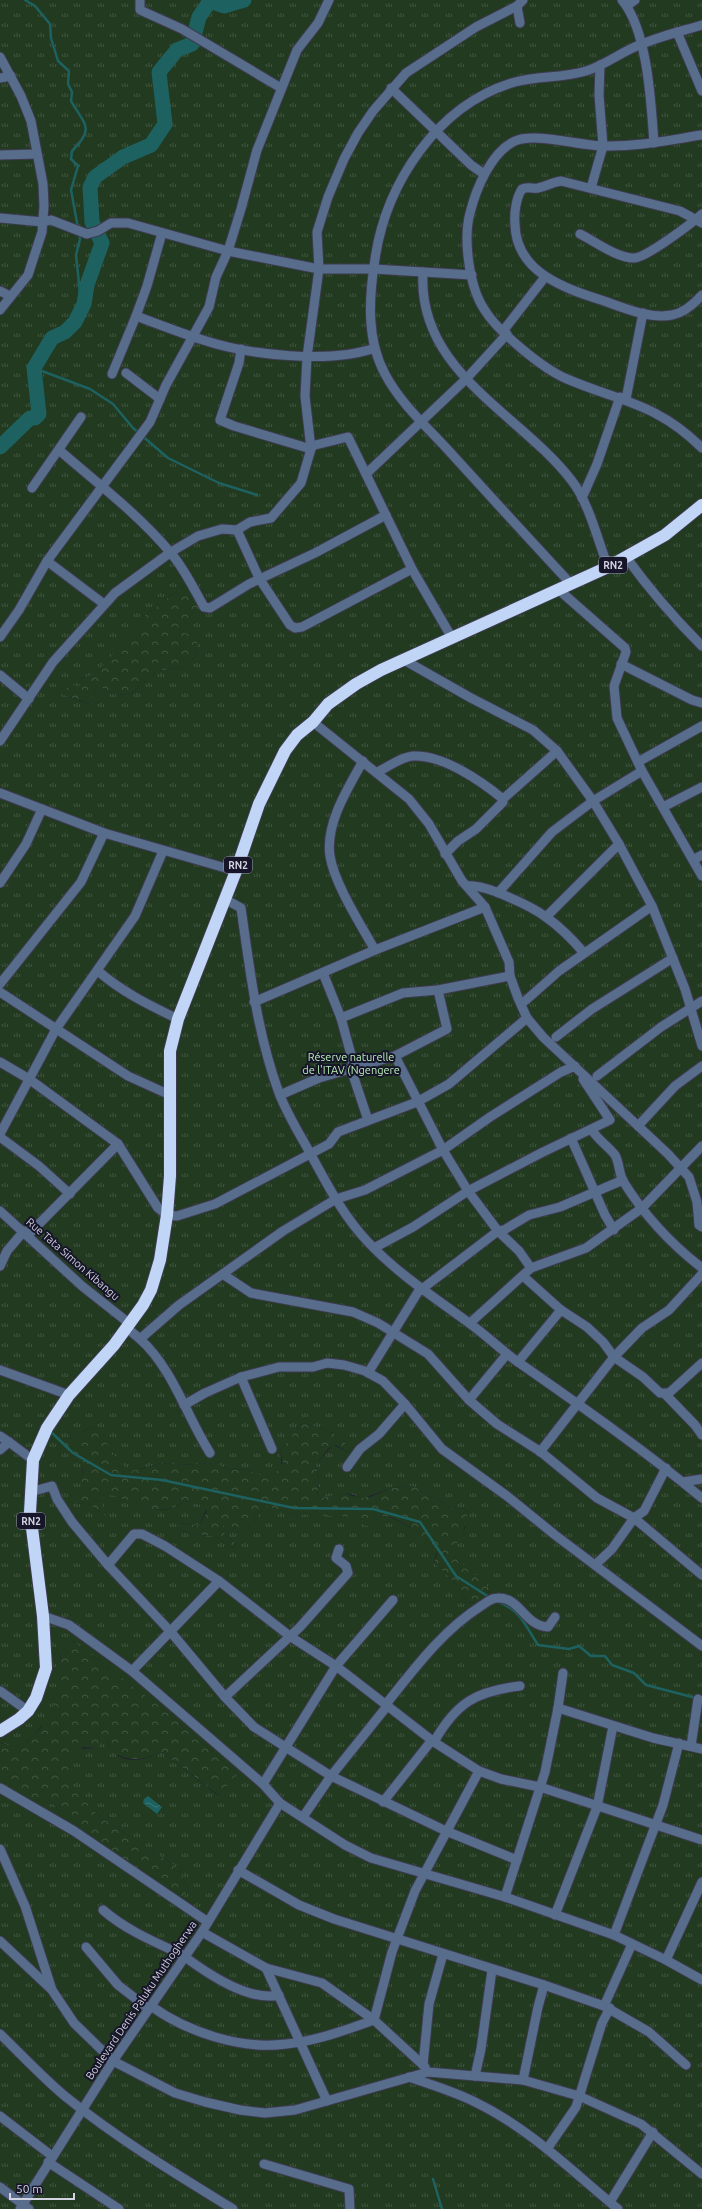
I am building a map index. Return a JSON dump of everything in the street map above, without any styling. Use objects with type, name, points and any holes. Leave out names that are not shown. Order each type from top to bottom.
[{"type":"highway","name":"RN2","points":[[0,1731],[20,1719],[28,1711],[36,1698],[46,1668],[43,1616],[30,1512],[33,1460],[48,1428],[69,1395],[129,1326],[151,1290],[160,1260],[167,1215],[171,1120],[170,1052],[178,1019],[236,871],[259,804],[271,777],[296,736],[313,722],[328,704],[342,692],[381,670],[608,567],[664,535],[702,505]]},
{"type":"street","points":[[140,0],[140,10],[182,29],[213,46],[281,88]]},
{"type":"street","points":[[0,637],[19,610],[47,561],[146,428],[192,336],[209,307],[216,277],[228,251],[257,150],[281,88],[297,50],[318,23],[329,0]]},
{"type":"street","points":[[635,0],[624,3],[638,31],[641,44],[650,91],[654,144]]},
{"type":"street","points":[[0,741],[53,662],[104,604],[171,552],[198,536],[222,529],[237,530],[250,522],[271,518],[301,483],[311,448],[305,396],[307,357],[319,269],[317,232],[328,197],[358,133],[392,88],[406,73],[431,55],[520,2],[520,23]]},
{"type":"street","points":[[571,584],[422,422],[385,374],[375,348],[370,306],[380,230],[397,186],[409,165],[437,132],[470,102],[497,88],[517,82],[585,72],[600,66],[641,44],[702,25]]},
{"type":"street","points":[[677,32],[702,91]]},
{"type":"street","points":[[0,57],[11,76],[31,121],[43,184],[43,222],[36,252],[28,275],[0,310]]},
{"type":"street","points":[[591,188],[603,146],[599,95],[600,66]]},
{"type":"street","points":[[0,78],[11,76]]},
{"type":"street","points":[[392,88],[471,165],[484,174]]},
{"type":"street","points":[[702,135],[654,144],[603,146],[543,139],[516,140],[499,154],[484,174],[477,189],[467,224],[468,249],[472,275],[483,308],[505,333],[533,358],[566,379],[623,398],[658,413],[678,426],[702,448]]},
{"type":"street","points":[[0,155],[37,154]]},
{"type":"street","points":[[700,219],[680,211],[561,180],[537,188],[527,187],[520,192],[514,219],[515,234],[521,251],[528,263],[545,277],[580,294],[643,313],[671,316],[680,313],[702,295]]},
{"type":"street","points":[[0,218],[43,222],[51,220],[87,234],[119,221],[228,251],[319,269],[374,269],[472,275]]},
{"type":"street","points":[[580,234],[618,254],[634,258],[648,253],[700,219]]},
{"type":"street","points":[[112,374],[148,286],[162,233]]},
{"type":"street","points":[[422,272],[424,308],[430,327],[452,362],[466,379],[567,476],[582,498],[608,567]]},
{"type":"street","points":[[366,474],[466,379],[505,333],[545,277]]},
{"type":"street","points":[[0,291],[10,296]]},
{"type":"street","points":[[582,498],[623,398],[643,313]]},
{"type":"street","points":[[136,316],[192,336],[241,349],[307,357],[365,352],[375,348]]},
{"type":"street","points":[[241,349],[239,362],[220,420],[234,426],[311,448],[348,437],[412,569],[452,638]]},
{"type":"street","points":[[126,373],[160,399]]},
{"type":"street","points":[[32,488],[82,417]]},
{"type":"street","points":[[59,450],[134,515],[171,552],[183,569],[204,607],[210,608],[259,578],[315,553],[386,515]]},
{"type":"street","points":[[237,530],[259,578],[290,625],[295,628],[302,627],[412,569]]},
{"type":"street","points":[[626,557],[652,593],[702,646]]},
{"type":"street","points":[[47,561],[104,604]]},
{"type":"street","points":[[559,590],[625,648],[626,652],[614,686],[617,718],[640,766],[702,876]]},
{"type":"street","points":[[404,660],[471,698],[533,730],[557,751],[593,801],[619,844],[652,906],[673,958],[702,1046]]},
{"type":"street","points":[[621,664],[692,700],[702,703]]},
{"type":"street","points":[[0,675],[29,699]]},
{"type":"street","points":[[313,722],[409,799],[428,824],[445,854],[467,886],[485,907],[509,962],[510,976],[527,1018],[543,1037],[680,1167],[689,1178],[697,1202],[699,1225],[702,1227]]},
{"type":"street","points":[[498,893],[552,832],[640,766],[702,726]]},
{"type":"street","points":[[445,854],[458,841],[476,829],[503,802],[503,799],[557,751]]},
{"type":"street","points":[[377,772],[393,763],[413,756],[440,760],[488,787],[503,799]]},
{"type":"street","points":[[363,761],[344,794],[336,813],[330,854],[336,875],[374,950]]},
{"type":"street","points":[[663,808],[702,787]]},
{"type":"street","points":[[0,793],[104,833],[236,871]]},
{"type":"street","points":[[0,883],[26,844],[42,809]]},
{"type":"street","points":[[0,984],[81,882],[104,833]]},
{"type":"street","points":[[546,917],[619,844]]},
{"type":"street","points":[[70,1194],[1,1131],[56,1029],[135,916],[163,851]]},
{"type":"street","points":[[693,860],[702,854]]},
{"type":"street","points":[[467,886],[474,885],[498,893],[506,894],[515,901],[546,917],[584,953]]},
{"type":"street","points":[[225,899],[241,908],[254,1002],[267,1056],[280,1095],[295,1128],[336,1199],[352,1222],[374,1248],[421,1289],[470,1324],[507,1354],[579,1404],[666,1468],[702,1498]]},
{"type":"street","points":[[526,1001],[559,971],[652,906]]},
{"type":"street","points":[[254,1002],[374,950],[485,907]]},
{"type":"street","points":[[556,1037],[592,1009],[673,958]]},
{"type":"street","points":[[98,971],[113,984],[130,995],[178,1019]]},
{"type":"street","points":[[323,973],[341,1018],[353,1062],[351,1069],[368,1120]]},
{"type":"street","points":[[341,1018],[403,993],[438,990],[510,976]]},
{"type":"street","points":[[280,1095],[300,1084],[395,1056],[447,1029],[438,990]]},
{"type":"street","points":[[0,992],[128,1076],[170,1095]]},
{"type":"street","points":[[597,1076],[661,1027],[702,1001]]},
{"type":"street","points":[[0,1062],[29,1079],[118,1144],[158,1208],[167,1215],[177,1216],[215,1204],[329,1144],[338,1132],[417,1102],[449,1084],[527,1018]]},
{"type":"street","points":[[395,1056],[417,1102],[443,1150],[468,1191],[498,1231],[519,1251],[531,1268]]},
{"type":"street","points":[[374,1248],[412,1227],[468,1191],[571,1138],[592,1130],[610,1120],[575,1066]]},
{"type":"street","points":[[140,1339],[179,1305],[224,1275],[283,1231],[336,1199],[365,1190],[443,1150],[490,1117],[561,1072],[575,1066]]},
{"type":"street","points":[[638,1126],[675,1086],[702,1066]]},
{"type":"street","points":[[592,1130],[616,1156],[618,1168],[623,1180],[642,1208],[679,1250],[702,1268]]},
{"type":"street","points":[[571,1138],[614,1230]]},
{"type":"street","points":[[0,1266],[7,1251],[70,1194],[118,1144]]},
{"type":"street","points":[[470,1324],[531,1268],[579,1251],[614,1230],[642,1208],[680,1167],[702,1146]]},
{"type":"street","points":[[368,1373],[421,1289],[429,1285],[498,1231],[504,1230],[529,1215],[560,1207],[623,1180]]},
{"type":"street","name":"Rue Tata Simon Kibangu","points":[[0,1211],[26,1233],[82,1286],[129,1326],[162,1363],[210,1453]]},
{"type":"street","points":[[540,1452],[579,1404],[594,1381],[614,1357],[642,1328],[669,1310],[702,1274]]},
{"type":"street","points":[[224,1275],[251,1293],[353,1312],[394,1333],[428,1354],[469,1400],[497,1424],[540,1452],[597,1498],[634,1518],[702,1575]]},
{"type":"street","points":[[523,1276],[561,1310],[587,1327],[603,1342],[614,1357],[660,1393],[665,1394],[701,1431]]},
{"type":"street","points":[[518,1362],[561,1310]]},
{"type":"street","points":[[469,1400],[507,1354]]},
{"type":"street","points":[[665,1394],[669,1393],[702,1363]]},
{"type":"street","points":[[184,1405],[205,1393],[241,1377],[279,1367],[313,1367],[327,1364],[344,1365],[368,1373],[383,1381],[405,1404],[442,1449],[507,1496],[702,1646]]},
{"type":"street","points":[[0,1370],[69,1395]]},
{"type":"street","points":[[241,1377],[272,1448]]},
{"type":"street","points":[[347,1467],[360,1449],[379,1434],[405,1404]]},
{"type":"street","points":[[0,1436],[33,1460]]},
{"type":"street","points":[[0,1450],[9,1442]]},
{"type":"street","points":[[595,1565],[612,1549],[634,1518],[644,1511],[666,1468]]},
{"type":"street","points":[[683,1482],[702,1479]]},
{"type":"street","points":[[30,1492],[52,1486],[57,1499],[72,1522],[108,1565],[170,1631],[225,1697],[254,1727],[285,1745],[331,1776],[446,1831],[517,1860]]},
{"type":"street","points":[[108,1565],[134,1534],[142,1534],[165,1546],[219,1581],[290,1637],[336,1666],[433,1741],[479,1771],[501,1779],[540,1788],[702,1840]]},
{"type":"street","points":[[225,1697],[290,1637],[348,1573],[346,1566],[336,1558],[339,1549]]},
{"type":"street","points":[[132,1671],[219,1581]]},
{"type":"street","points":[[304,1817],[331,1776],[436,1643],[472,1612],[492,1599],[498,1598],[509,1601],[520,1607],[527,1618],[542,1627],[548,1627],[556,1617]]},
{"type":"street","points":[[263,1784],[285,1745],[336,1666],[393,1600]]},
{"type":"street","points":[[43,1616],[69,1625],[132,1671],[263,1784],[280,1803],[304,1817],[345,1845],[371,1858],[424,1872],[505,1897],[614,1936],[666,1960],[702,1980]]},
{"type":"street","points":[[505,1897],[540,1788],[551,1746],[563,1673]]},
{"type":"street","points":[[383,1802],[433,1741],[448,1720],[463,1705],[494,1689],[520,1686]]},
{"type":"street","points":[[0,1691],[28,1711]]},
{"type":"street","points":[[691,1746],[698,1699]]},
{"type":"street","points":[[558,1708],[613,1726],[702,1749]]},
{"type":"street","points":[[555,1915],[597,1806],[613,1726]]},
{"type":"street","points":[[614,1936],[656,1824],[679,1743]]},
{"type":"street","points":[[374,2020],[396,1940],[424,1872],[479,1771]]},
{"type":"street","points":[[0,1788],[74,1831],[208,1922]]},
{"type":"street","name":"Boulevard Denis Paluku Muthogherwa","points":[[24,2207],[50,2159],[112,2060],[202,1932],[238,1870],[280,1803]]},
{"type":"street","points":[[0,1849],[25,1906],[52,1990]]},
{"type":"street","points":[[238,1870],[299,1905],[334,1919],[396,1940],[544,1985],[607,2007],[649,2032],[686,2065]]},
{"type":"street","points":[[666,1960],[702,1882]]},
{"type":"street","points":[[103,1910],[112,1918],[143,1936],[185,1957],[224,1983],[262,1996],[279,1995]]},
{"type":"street","points":[[202,1932],[266,1968],[322,1983],[374,2020],[425,2068],[475,2076],[523,2080],[579,2096],[641,2124],[653,2132],[702,2174]]},
{"type":"street","points":[[0,1941],[52,1990],[74,2023],[112,2060],[175,2093],[240,2110],[278,2113],[327,2101],[409,2077],[425,2068]]},
{"type":"street","points":[[547,2150],[576,2107],[607,2007],[632,1944]]},
{"type":"street","points":[[86,1947],[118,1985],[150,2008],[177,2023],[212,2035],[255,2044],[275,2045],[300,2042],[351,2029],[374,2020]]},
{"type":"street","points":[[425,2068],[429,2004],[443,1954]]},
{"type":"street","points":[[266,1968],[327,2101]]},
{"type":"street","points":[[475,2076],[483,2036],[492,1970]]},
{"type":"street","points":[[523,2080],[544,1985]]},
{"type":"street","points":[[0,2034],[66,2096],[82,2109],[155,2161],[233,2209]]},
{"type":"street","points":[[409,2077],[458,2093],[479,2103],[524,2131],[618,2209]]},
{"type":"street","points":[[0,2116],[50,2159],[119,2209]]},
{"type":"street","points":[[610,2202],[653,2132]]},
{"type":"street","points":[[264,2164],[350,2189],[350,2209]]},
{"type":"street","points":[[0,2187],[24,2207]]},
{"type":"green space","name":"Réserve naturelle de l'ITAV (Ngengere","points":[[0,0],[702,0],[702,2209],[0,2209],[0,1785],[30,1799],[54,1804],[66,1822],[181,1900],[189,1889],[177,1867],[105,1820],[87,1804],[77,1791],[70,1776],[69,1769],[72,1759],[77,1749],[97,1748],[103,1741],[107,1742],[117,1755],[124,1759],[131,1760],[147,1758],[162,1752],[219,1796],[237,1773],[158,1705],[73,1641],[61,1652],[58,1693],[47,1718],[35,1734],[20,1745],[10,1746],[0,1743]],"holes":[[[186,584],[200,608],[189,617],[183,632],[198,638],[196,656],[184,667],[157,671],[130,695],[113,694],[98,686],[89,704],[62,694],[71,684],[79,687],[81,679],[96,673],[109,659],[125,636],[129,638],[139,628],[139,620]],[[304,1423],[324,1429],[336,1435],[342,1439],[351,1450],[348,1452],[333,1445],[316,1464],[319,1484],[317,1497],[320,1498],[346,1493],[364,1498],[391,1488],[413,1486],[454,1509],[463,1508],[469,1513],[463,1523],[466,1526],[456,1545],[455,1558],[485,1583],[490,1590],[485,1599],[476,1603],[466,1602],[455,1583],[434,1563],[437,1548],[403,1523],[388,1517],[381,1516],[367,1526],[350,1517],[293,1514],[266,1506],[248,1529],[242,1534],[228,1524],[223,1526],[222,1531],[236,1544],[233,1548],[214,1536],[197,1535],[179,1529],[177,1526],[180,1523],[199,1526],[206,1510],[193,1502],[183,1501],[175,1507],[165,1510],[155,1510],[106,1494],[99,1501],[108,1513],[105,1516],[87,1503],[77,1504],[80,1497],[83,1462],[76,1453],[62,1452],[62,1446],[69,1439],[79,1436],[86,1429],[93,1427],[103,1438],[115,1456],[131,1471],[162,1463],[180,1465],[214,1463],[227,1469],[249,1470],[260,1475],[271,1475],[282,1467],[280,1451],[301,1424]]]},
{"type":"green space","points":[[186,584],[200,609],[189,617],[184,632],[198,638],[196,656],[184,667],[157,671],[130,695],[113,694],[98,686],[90,704],[62,694],[66,687],[86,677],[109,659],[114,649],[139,620]]},
{"type":"green space","points":[[304,1423],[324,1429],[336,1435],[347,1444],[351,1450],[348,1452],[335,1445],[329,1448],[316,1464],[319,1484],[317,1494],[320,1498],[346,1493],[352,1496],[370,1497],[391,1488],[413,1486],[454,1509],[463,1508],[469,1513],[466,1525],[457,1546],[455,1558],[485,1583],[490,1590],[485,1599],[476,1603],[466,1602],[455,1583],[434,1563],[437,1554],[432,1548],[412,1529],[389,1517],[381,1516],[367,1526],[349,1517],[262,1511],[248,1529],[242,1534],[228,1524],[222,1531],[236,1544],[233,1548],[214,1536],[197,1535],[179,1529],[177,1526],[180,1523],[199,1526],[207,1511],[199,1505],[193,1503],[183,1501],[175,1507],[157,1510],[126,1502],[108,1494],[108,1514],[105,1516],[87,1503],[77,1504],[83,1469],[62,1452],[62,1446],[69,1439],[79,1436],[86,1429],[93,1427],[100,1432],[117,1459],[140,1469],[162,1463],[180,1465],[214,1463],[227,1469],[249,1470],[260,1475],[283,1464],[280,1451],[301,1424]]},
{"type":"green space","points":[[73,1641],[158,1705],[237,1773],[220,1796],[162,1752],[149,1757],[130,1759],[111,1751],[107,1742],[97,1748],[82,1747],[94,1811],[105,1820],[177,1867],[189,1889],[181,1900],[66,1822],[54,1804],[30,1800],[0,1785],[0,1743],[12,1746],[27,1741],[41,1728],[59,1669],[61,1652]]},
{"type":"water","points":[[148,1796],[162,1807],[157,1814],[143,1803],[144,1799]]},
{"type":"waterway","points":[[25,0],[35,6],[50,24],[51,38],[58,61],[69,71],[68,84],[72,92],[71,101],[84,121],[84,137],[72,151],[71,159],[78,166],[71,190],[78,228]]},
{"type":"waterway","points":[[0,447],[30,418],[35,418],[39,414],[34,368],[52,338],[65,332],[75,322],[84,304],[87,285],[102,243],[92,222],[90,187],[95,177],[123,157],[151,145],[165,124],[159,72],[177,50],[192,44],[199,17],[210,1],[224,6],[244,0]]},
{"type":"waterway","points":[[79,233],[80,239],[76,255],[80,293],[78,304],[81,311]]},
{"type":"waterway","points":[[34,368],[90,389],[113,404],[133,428],[168,458],[219,483],[257,495]]},
{"type":"waterway","points":[[49,1430],[73,1453],[111,1475],[162,1480],[294,1508],[373,1509],[420,1522],[456,1576],[489,1597]]},
{"type":"waterway","points":[[499,1602],[518,1614],[538,1645],[569,1649],[579,1646],[591,1656],[605,1656],[612,1665],[634,1673],[646,1685],[696,1698]]},
{"type":"waterway","points":[[433,2179],[442,2209]]}]
